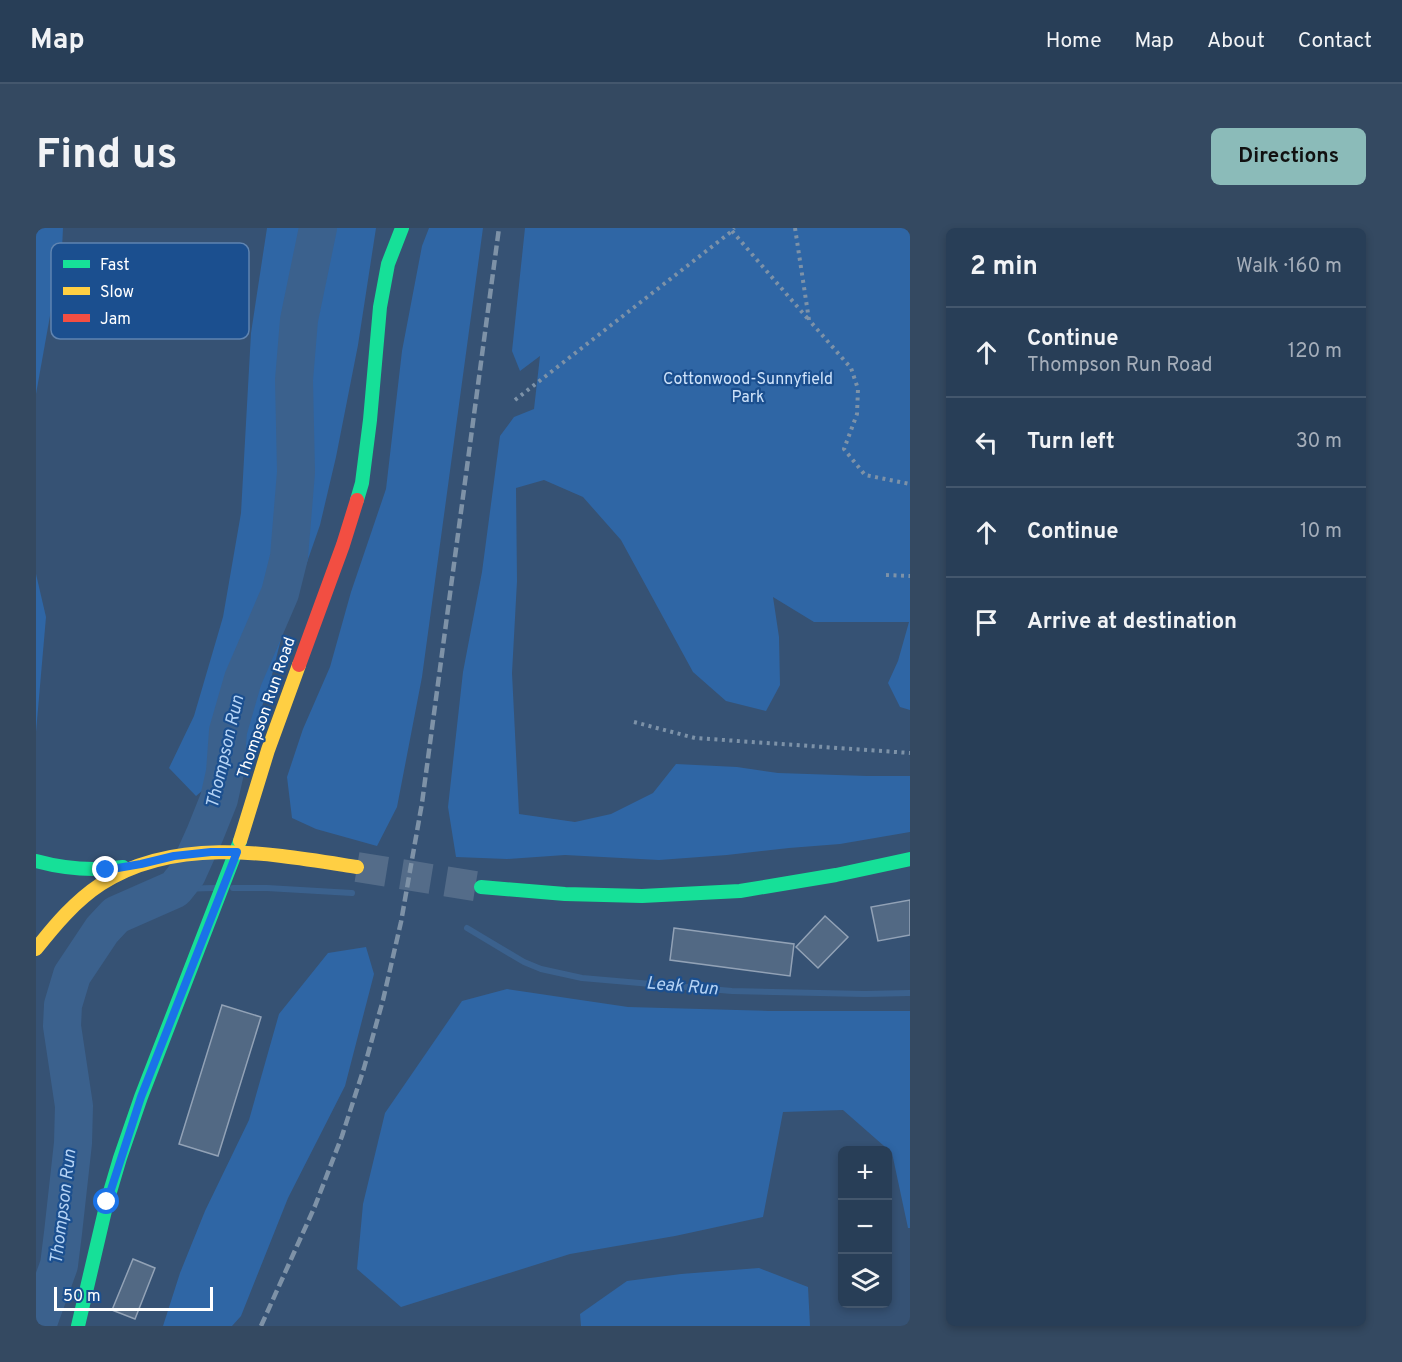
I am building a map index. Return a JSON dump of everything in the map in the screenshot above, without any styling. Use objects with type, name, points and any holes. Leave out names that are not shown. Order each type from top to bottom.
[{"type":"street","name":"Thompson Run Road","points":[[78,1326],[107,1202],[120,1158],[141,1097],[232,867],[268,750],[343,545],[362,483],[380,307],[388,264],[402,228]]},
{"type":"street","points":[[36,861],[54,867],[81,871],[106,870],[174,856],[237,852],[357,867]]},
{"type":"street","points":[[481,887],[565,894],[642,896],[740,891],[836,875],[910,859]]},
{"type":"street","points":[[36,949],[47,924],[108,879],[141,864]]},
{"type":"path","points":[[795,228],[809,320]]},
{"type":"path","points":[[515,400],[733,230],[851,368],[858,389],[857,414],[844,449],[866,475],[910,484]]},
{"type":"path","points":[[886,575],[910,576]]},
{"type":"path","points":[[634,722],[695,738],[910,753]]},
{"type":"green space","points":[[36,228],[63,228],[62,243],[51,243],[51,310],[36,394]]},
{"type":"green space","points":[[267,228],[376,228],[358,345],[336,457],[320,525],[283,631],[269,687],[244,756],[196,796],[169,768],[194,716],[223,617],[241,513],[251,333]]},
{"type":"green space","points":[[429,228],[483,228],[422,677],[397,807],[377,846],[316,829],[292,818],[287,777],[303,729],[330,667],[351,592],[386,489],[402,351],[422,246]]},
{"type":"green space","name":"Cottonwood-Sunnyfield Park","points":[[525,228],[910,228],[910,710],[900,707],[888,683],[898,661],[909,622],[814,622],[773,597],[779,637],[780,685],[766,711],[726,701],[693,672],[621,540],[583,497],[544,480],[516,488],[517,581],[512,673],[519,814],[575,822],[611,814],[653,793],[676,764],[737,767],[778,773],[910,776],[910,832],[840,844],[659,860],[565,855],[507,859],[456,857],[448,807],[463,672],[482,572],[500,436],[514,417],[534,409],[540,356],[520,371],[512,351]]},
{"type":"green space","points":[[36,574],[46,617],[36,732]]},
{"type":"green space","points":[[366,947],[374,974],[345,1086],[288,1198],[241,1316],[232,1326],[163,1326],[180,1273],[205,1211],[249,1120],[279,1014],[328,953]]},
{"type":"green space","points":[[507,989],[628,1007],[769,1011],[910,1011],[910,1228],[908,1228],[892,1146],[884,1146],[843,1110],[783,1112],[763,1217],[675,1236],[570,1254],[401,1307],[357,1269],[363,1204],[385,1113],[462,1001]]},
{"type":"green space","points":[[759,1268],[808,1287],[810,1326],[581,1326],[580,1314],[627,1281]]},
{"type":"building","points":[[910,900],[910,935],[878,941],[871,907]]},
{"type":"building","points":[[825,916],[848,937],[818,968],[796,947]]},
{"type":"building","points":[[674,928],[794,944],[790,976],[670,960]]},
{"type":"building","points":[[222,1005],[261,1017],[218,1156],[179,1144]]},
{"type":"building","points":[[133,1259],[155,1268],[135,1319],[112,1310]]},
{"type":"waterway","name":"Thompson Run","points":[[37,1326],[59,1265],[73,1143],[74,1106],[62,1026],[63,1005],[72,975],[102,930],[116,915],[175,889],[187,874],[219,799],[225,772],[228,731],[243,679],[280,593],[289,557],[296,472],[294,380],[299,320],[318,228]]},
{"type":"waterway","name":"Leak Run","points":[[175,889],[214,888]]},
{"type":"waterway","name":"Leak Run","points":[[233,888],[352,893]]},
{"type":"waterway","name":"Leak Run","points":[[467,928],[524,962],[541,969],[582,978],[732,991],[910,993]]},
{"type":"tunnel","points":[[357,867],[481,887]]},
{"type":"railway","points":[[261,1326],[315,1206],[342,1136],[383,1000],[401,922],[422,803],[499,228]]},
{"type":"traffic: fast","points":[[357,500],[362,483],[370,420],[380,307],[388,264],[402,228]]},
{"type":"traffic: fast","points":[[78,1326],[107,1202],[120,1158],[141,1097],[240,841]]},
{"type":"traffic: fast","points":[[481,887],[565,894],[642,896],[740,891],[836,875],[910,859]]},
{"type":"traffic: fast","points":[[36,861],[79,868],[123,867]]},
{"type":"traffic: slow","points":[[240,841],[268,750],[299,665]]},
{"type":"traffic: slow","points":[[36,949],[66,914],[101,884],[130,869],[161,859],[226,852],[293,857],[357,867]]},
{"type":"traffic: jam","points":[[299,665],[357,500]]},
{"type":"route","points":[[106,870],[174,856],[237,852],[141,1097],[107,1202]]}]
